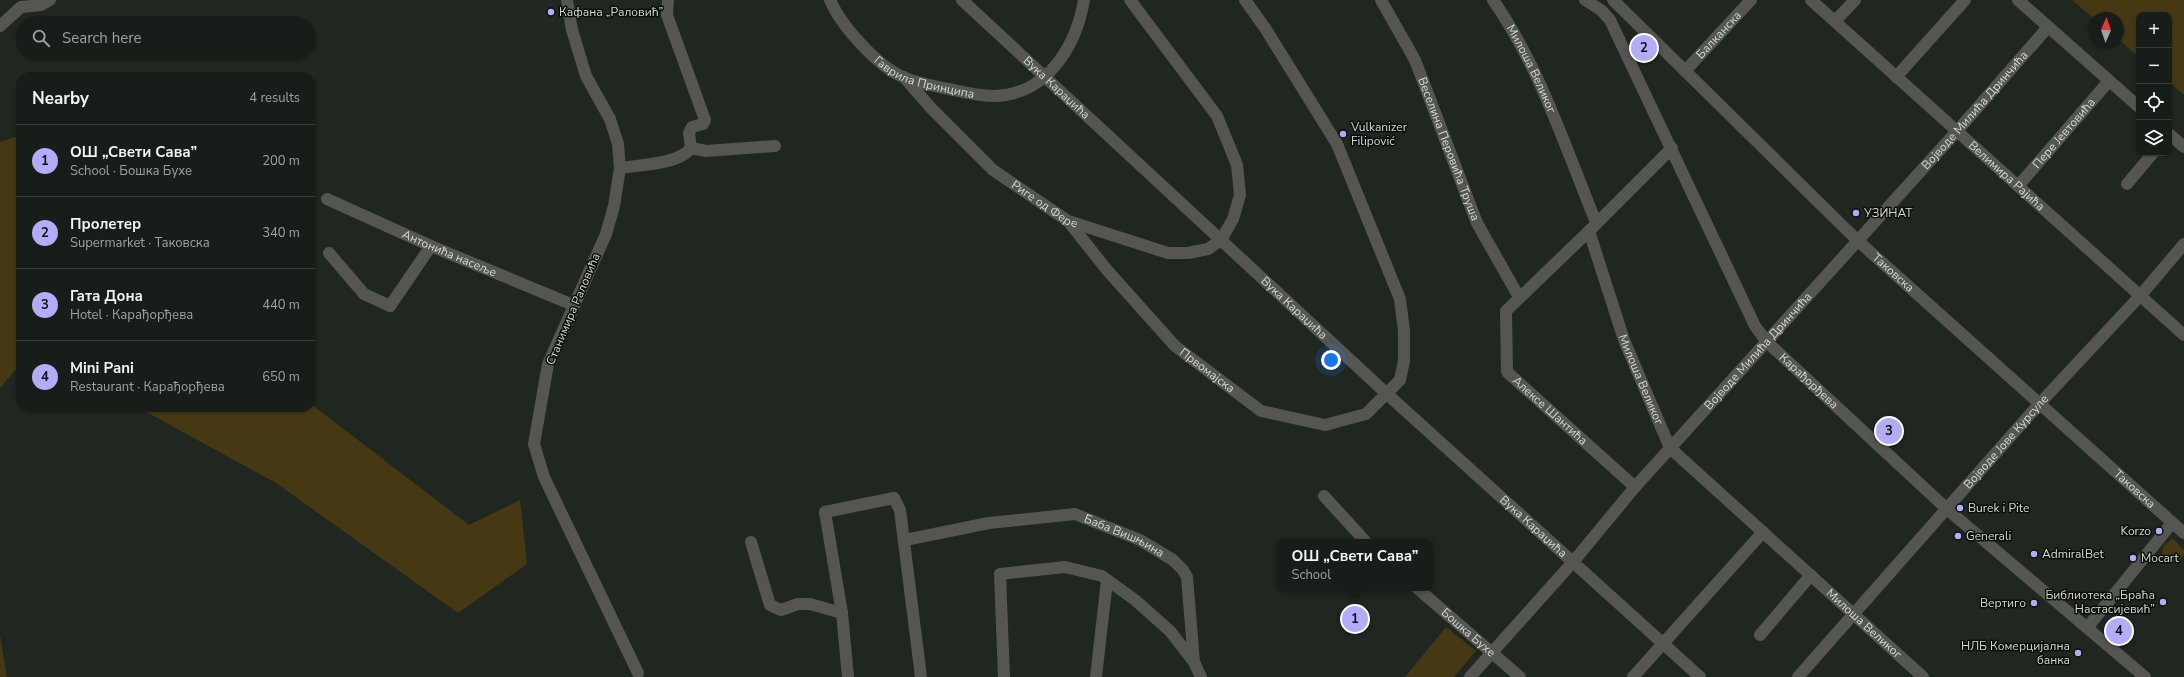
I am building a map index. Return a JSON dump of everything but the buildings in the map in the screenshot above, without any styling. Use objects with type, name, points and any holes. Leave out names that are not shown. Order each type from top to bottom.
[{"type":"street","points":[[0,26],[21,7],[41,5],[50,0]]},
{"type":"street","name":"Станимира Раловића","points":[[567,0],[572,30],[586,76],[610,119],[618,144],[620,168],[614,206],[606,234],[573,305],[548,364],[534,444],[544,477],[640,676]]},
{"type":"street","points":[[620,168],[678,158],[687,153],[691,148],[689,133],[692,127],[703,124],[705,120],[666,15],[668,0]]},
{"type":"street","name":"Гаврила Принципа","points":[[830,0],[836,15],[864,46],[885,65],[904,77],[938,87],[992,96],[1022,90],[1045,77]]},
{"type":"street","name":"Вука Караџића","points":[[962,0],[1387,394],[1700,677]]},
{"type":"street","points":[[1045,77],[1069,48],[1080,21],[1084,0]]},
{"type":"street","points":[[1130,0],[1217,116],[1237,165],[1240,195],[1233,219],[1221,240]]},
{"type":"street","name":"Првомајска","points":[[1068,221],[1107,270],[1175,346],[1261,411],[1325,425],[1366,414],[1400,380],[1404,361],[1404,331],[1400,298],[1337,144],[1245,0]]},
{"type":"street","name":"Веселина Перовића Труша","points":[[1381,0],[1415,60],[1477,223],[1520,297]]},
{"type":"street","name":"Милоша Великог","points":[[1493,0],[1513,30],[1535,74],[1592,226],[1624,340],[1670,448],[1923,677]]},
{"type":"street","name":"Карађорђева","points":[[1585,0],[1601,10],[1610,20],[1672,148],[1755,326],[1767,342],[1948,510],[2145,677]]},
{"type":"street","name":"Таковска","points":[[1613,0],[1686,70],[1858,241],[2184,533]]},
{"type":"street","points":[[1734,20],[1739,0]]},
{"type":"street","name":"Балканска","points":[[1686,70],[1751,0]]},
{"type":"street","name":"Велимира Рајића","points":[[1811,0],[2184,335]]},
{"type":"street","points":[[1835,21],[1855,0]]},
{"type":"street","points":[[1896,77],[1966,0]]},
{"type":"street","points":[[2018,0],[2136,104]]},
{"type":"street","name":"Војводе Милића Дринчића","points":[[1470,677],[1491,651],[1573,562],[1635,487],[1957,131],[2048,27]]},
{"type":"street","name":"Риге од Фере","points":[[904,77],[931,108],[993,170],[1068,221],[1168,253],[1188,253],[1208,249],[1221,240]]},
{"type":"street","name":"Пере Јевтовића","points":[[2018,186],[2109,81]]},
{"type":"street","points":[[2172,137],[2184,147]]},
{"type":"street","points":[[691,148],[706,152],[775,146]]},
{"type":"street","name":"Алексе Шантића","points":[[1635,487],[1507,372],[1506,311],[1672,148]]},
{"type":"street","points":[[2126,184],[2150,156]]},
{"type":"street","name":"Антонића насеље","points":[[327,199],[431,246],[573,305]]},
{"type":"street","name":"Војводе Јове Курсуле","points":[[1798,677],[1948,510],[2040,403],[2140,296],[2184,244]]},
{"type":"street","points":[[329,252],[364,294],[390,306],[431,246]]},
{"type":"street","points":[[1324,496],[1363,539]]},
{"type":"street","points":[[848,677],[842,613],[825,512],[894,498],[900,510],[905,540],[921,677]]},
{"type":"street","name":"Баба Вишњина","points":[[905,540],[990,522],[1075,514],[1140,540],[1173,560],[1183,570],[1186,577],[1194,662],[1201,677]]},
{"type":"street","points":[[2087,628],[2172,523]]},
{"type":"street","points":[[1633,677],[1763,532]]},
{"type":"street","points":[[752,542],[770,605],[781,610],[798,604],[810,604],[842,613]]},
{"type":"street","points":[[1004,677],[1000,574],[1065,567],[1102,576],[1135,600],[1170,631],[1194,662]]},
{"type":"street","points":[[1760,635],[1811,575]]},
{"type":"street","points":[[1096,677],[1107,580]]},
{"type":"street","name":"Бошка Бухе","points":[[1421,591],[1520,677]]},
{"type":"shaded area","points":[[2072,0],[2184,0],[2184,95],[2172,85],[2172,12],[2136,12],[2136,54],[2124,44],[2124,12],[2088,12],[2088,14]]},
{"type":"shaded area","points":[[16,137],[16,369],[0,388],[0,142]]},
{"type":"shaded area","points":[[316,408],[469,525],[520,500],[527,564],[458,613],[276,483],[146,412],[316,412]]},
{"type":"shaded area","points":[[2172,538],[2184,550],[2184,555],[2178,562],[2161,559],[2163,547]]},
{"type":"shaded area","points":[[1446,627],[1476,651],[1454,677],[1405,677]]},
{"type":"shaded area","points":[[0,635],[7,677],[0,677]]},
{"type":"place","name":"Кафана „Раловић”","points":[[551,12]]},
{"type":"place","name":"Пролетер","points":[[1644,48]]},
{"type":"place","name":"Vulkanizer Filipović","points":[[1343,134]]},
{"type":"place","name":"УЗИНАТ","points":[[1856,213]]},
{"type":"place","name":"Гата Дона","points":[[1889,431]]},
{"type":"place","name":"Burek i Pite","points":[[1960,508]]},
{"type":"place","name":"Korzo","points":[[2159,531]]},
{"type":"place","name":"Generali","points":[[1958,536]]},
{"type":"place","name":"AdmiralBet","points":[[2034,554]]},
{"type":"place","name":"Mocart","points":[[2133,558]]},
{"type":"place","name":"Библиотека „Браћа Настасијевић”","points":[[2163,602]]},
{"type":"place","name":"Вертиго","points":[[2034,603]]},
{"type":"place","name":"ОШ „Свети Сава”","points":[[1355,619]]},
{"type":"place","name":"Mini Pani","points":[[2119,631]]},
{"type":"place","name":"НЛБ Комерцијална банка","points":[[2078,653]]}]
